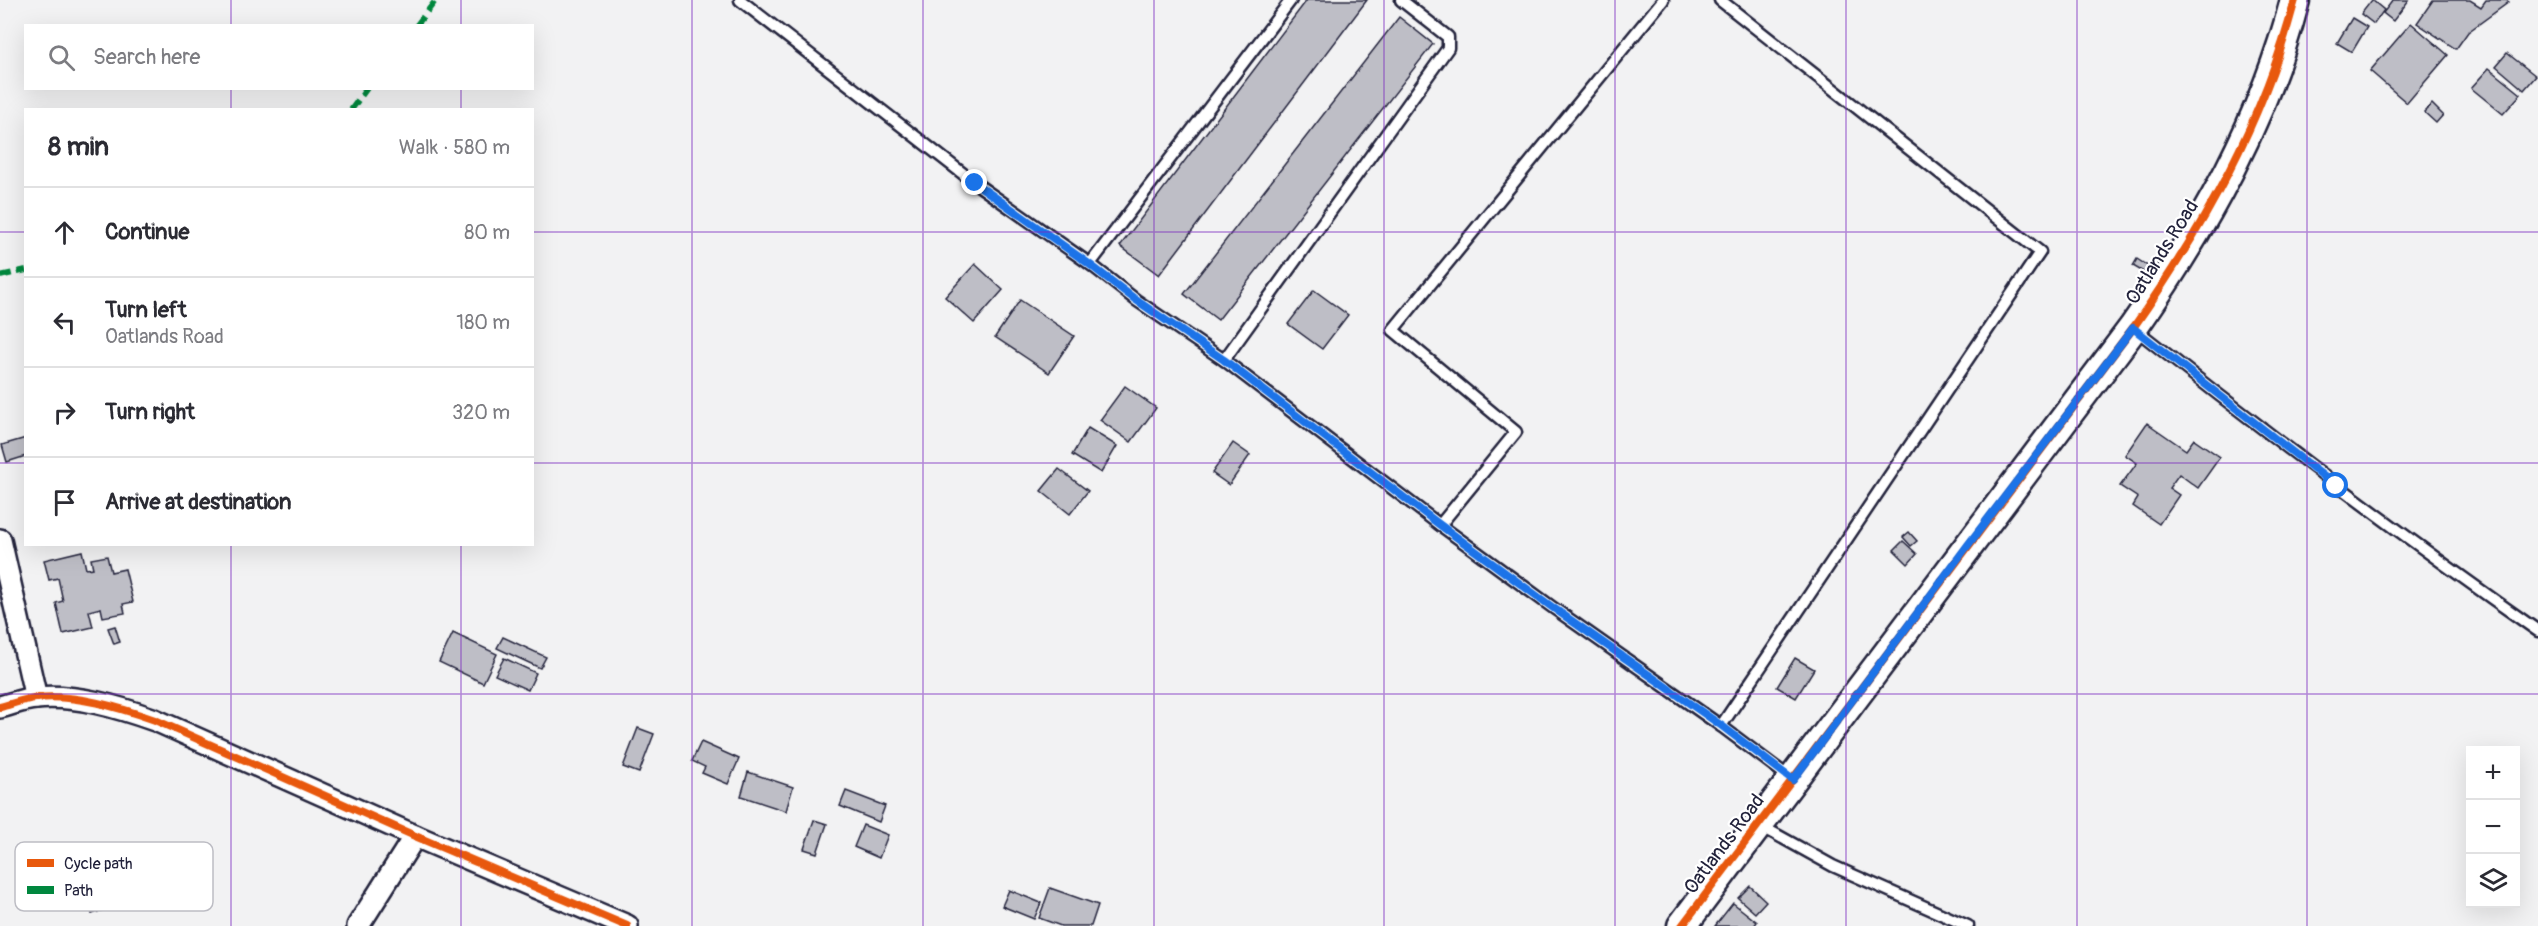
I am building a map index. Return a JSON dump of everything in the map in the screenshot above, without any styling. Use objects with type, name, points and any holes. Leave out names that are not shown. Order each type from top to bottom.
[{"type":"street","name":"Oatlands Road","points":[[1682,926],[2133,328],[2166,281],[2231,173],[2288,28],[2295,0]]},
{"type":"street","points":[[0,540],[36,698]]},
{"type":"street","points":[[0,707],[36,698],[70,699],[113,705],[155,720],[416,836],[627,926]]},
{"type":"street","points":[[358,926],[416,836]]},
{"type":"lane","points":[[740,0],[975,183],[1136,300],[1224,360],[1440,525],[1722,726],[1793,780]]},
{"type":"lane","points":[[1089,264],[1291,0]]},
{"type":"lane","points":[[1224,360],[1448,48],[1448,38],[1401,0]]},
{"type":"lane","points":[[1440,525],[1516,432],[1393,330],[1663,0]]},
{"type":"lane","points":[[1720,0],[2040,252],[1722,726]]},
{"type":"lane","points":[[2133,328],[2266,434],[2403,537],[2538,631]]},
{"type":"lane","points":[[1759,825],[1833,866],[1968,926]]},
{"type":"building","points":[[1307,0],[1367,0],[1159,275],[1120,246]]},
{"type":"building","points":[[2372,0],[2384,10],[2374,24],[2361,14]]},
{"type":"building","points":[[2393,0],[2409,0],[2393,21],[2383,13]]},
{"type":"building","points":[[2433,0],[2470,0],[2481,7],[2486,0],[2509,2],[2468,32],[2456,49],[2417,23]]},
{"type":"building","points":[[1399,17],[1433,44],[1218,320],[1184,294]]},
{"type":"building","points":[[2352,18],[2367,27],[2352,52],[2337,43]]},
{"type":"building","points":[[2411,23],[2448,55],[2407,103],[2370,71]]},
{"type":"building","points":[[2507,53],[2536,76],[2524,90],[2496,66]]},
{"type":"building","points":[[2489,68],[2521,94],[2503,114],[2471,88]]},
{"type":"building","points":[[2432,104],[2443,115],[2436,123],[2424,112]]},
{"type":"building","points":[[2137,259],[2149,267],[2145,273],[2133,266]]},
{"type":"building","points":[[975,264],[1003,290],[974,323],[945,297]]},
{"type":"building","points":[[1314,290],[1348,315],[1322,349],[1288,324]]},
{"type":"building","points":[[1020,300],[1074,336],[1049,373],[995,337]]},
{"type":"building","points":[[1125,386],[1156,408],[1131,442],[1100,420]]},
{"type":"building","points":[[2147,423],[2186,450],[2194,439],[2220,457],[2198,488],[2179,474],[2169,488],[2179,495],[2159,524],[2133,506],[2138,498],[2120,486],[2137,463],[2125,455]]},
{"type":"building","points":[[1088,428],[1117,446],[1101,473],[1072,455]]},
{"type":"building","points":[[24,439],[24,457],[7,462],[2,445]]},
{"type":"building","points":[[1233,443],[1250,455],[1229,485],[1212,473]]},
{"type":"building","points":[[1059,469],[1088,491],[1070,514],[1041,491]]},
{"type":"building","points":[[1909,532],[1917,541],[1911,546],[1903,537]]},
{"type":"building","points":[[1903,541],[1917,554],[1908,564],[1894,550]]},
{"type":"building","points":[[82,551],[86,569],[93,568],[91,559],[107,556],[111,572],[125,569],[133,602],[123,604],[125,613],[103,617],[101,608],[89,611],[93,627],[63,634],[56,603],[63,601],[58,578],[49,580],[44,560]]},
{"type":"building","points":[[115,626],[120,642],[114,644],[108,628]]},
{"type":"building","points":[[453,633],[497,654],[483,683],[439,662]]},
{"type":"building","points":[[503,637],[546,657],[540,668],[497,648]]},
{"type":"building","points":[[504,658],[536,673],[528,690],[495,675]]},
{"type":"building","points":[[1795,658],[1814,669],[1796,698],[1777,687]]},
{"type":"building","points":[[638,728],[654,734],[639,773],[623,767]]},
{"type":"building","points":[[701,742],[739,759],[728,784],[702,773],[705,767],[692,761]]},
{"type":"building","points":[[748,772],[793,787],[786,811],[741,796]]},
{"type":"building","points":[[846,791],[885,806],[879,822],[840,806]]},
{"type":"building","points":[[814,820],[827,824],[817,853],[804,849]]},
{"type":"building","points":[[863,825],[888,835],[879,858],[854,847]]},
{"type":"building","points":[[1750,886],[1766,901],[1755,913],[1738,898]]},
{"type":"building","points":[[1050,888],[1098,905],[1091,926],[1061,926],[1039,918]]},
{"type":"building","points":[[1009,890],[1041,903],[1034,919],[1002,906]]},
{"type":"building","points":[[1733,903],[1757,922],[1754,926],[1715,926]]},
{"type":"marked path","points":[[418,24],[436,0]]},
{"type":"marked path","points":[[352,108],[366,90]]},
{"type":"marked path","points":[[0,276],[24,270]]},
{"type":"cycle path","points":[[1682,926],[2133,328],[2159,290],[2207,211],[2249,130],[2267,88],[2295,0]]},
{"type":"cycle path","points":[[0,707],[22,700],[66,698],[112,706],[155,720],[415,836],[627,926]]},
{"type":"route","points":[[975,183],[1136,300],[1224,360],[1440,525],[1722,726],[1793,780],[2133,328],[2266,434],[2336,486]]}]
